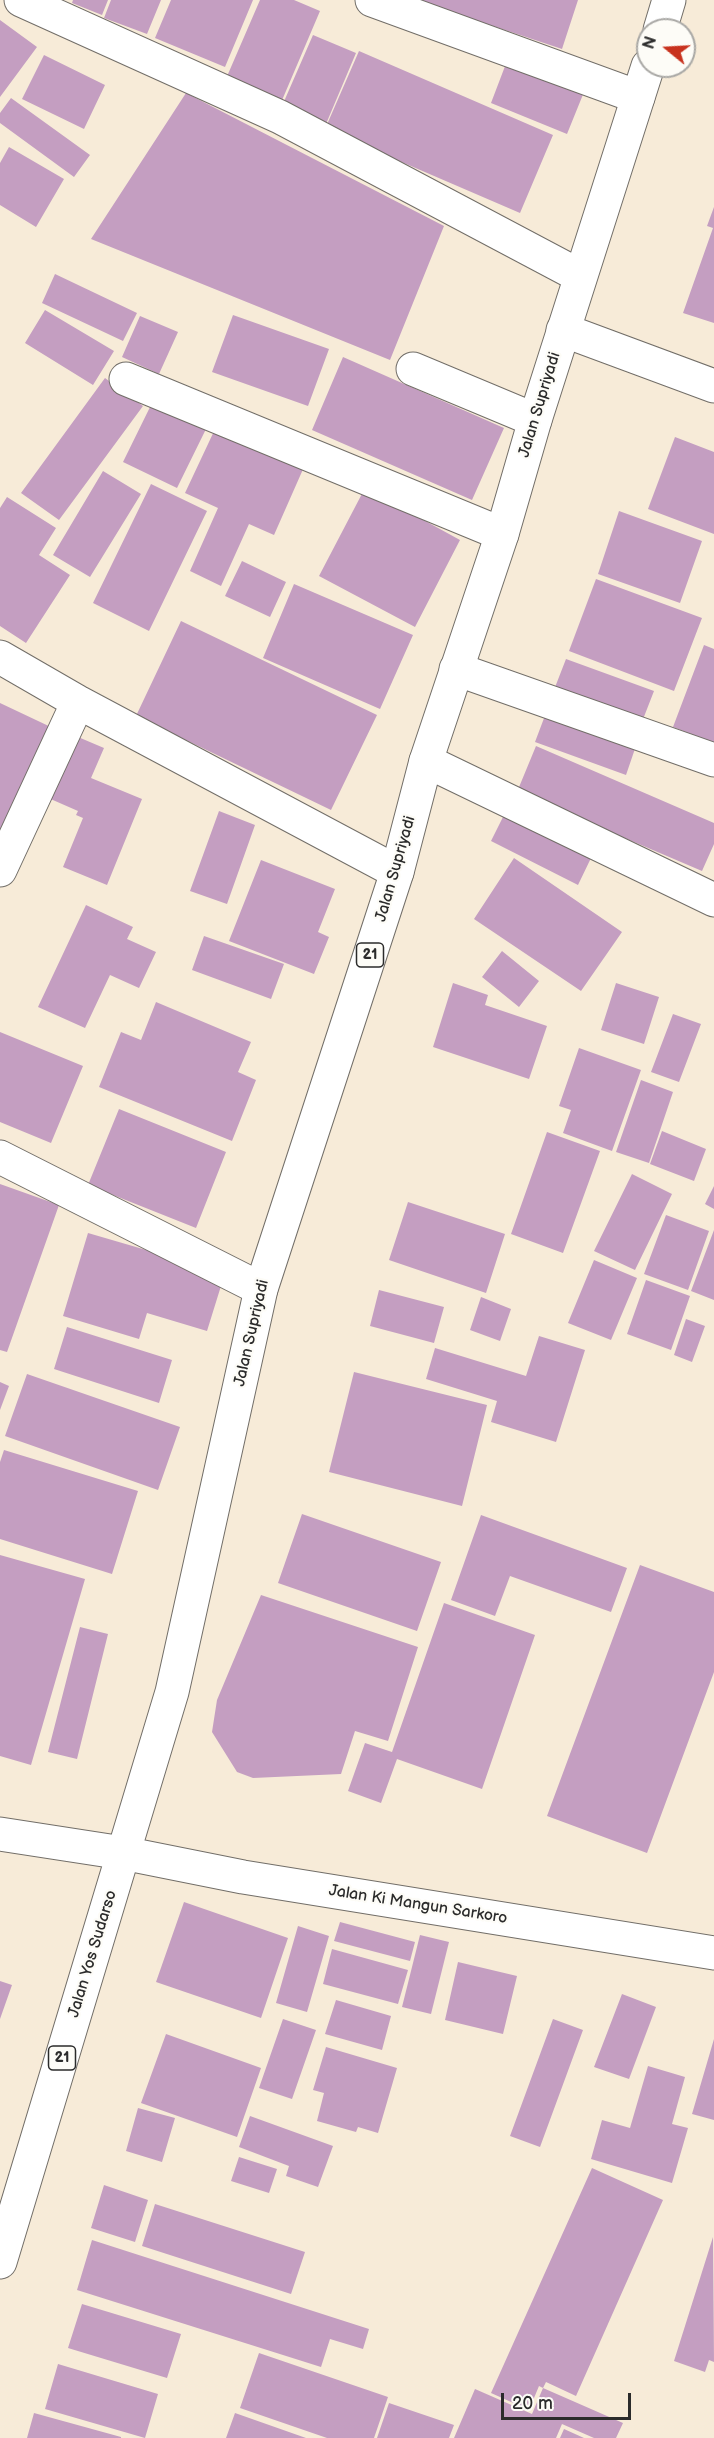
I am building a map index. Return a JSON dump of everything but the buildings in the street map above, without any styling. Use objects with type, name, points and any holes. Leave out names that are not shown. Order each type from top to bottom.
[{"type":"main road","points":[[21,0],[280,117],[580,276]]},
{"type":"main road","points":[[372,0],[638,97]]},
{"type":"main road","points":[[664,18],[669,0]]},
{"type":"main road","name":"Jalan Supriyadi","points":[[123,1853],[172,1692],[261,1289],[398,872],[426,761],[502,534],[535,420],[644,78]]},
{"type":"main road","points":[[564,330],[714,386]]},
{"type":"main road","points":[[412,369],[535,420]]},
{"type":"main road","points":[[126,379],[502,534]]},
{"type":"main road","points":[[0,657],[78,702],[398,872]]},
{"type":"main road","points":[[456,669],[714,760]]},
{"type":"main road","points":[[0,870],[78,702]]},
{"type":"main road","points":[[426,761],[714,900]]},
{"type":"main road","points":[[0,1157],[261,1289]]},
{"type":"main road","name":"Jalan Ki Mangun Sarkoro","points":[[0,1834],[123,1853],[243,1877],[714,1953]]},
{"type":"main road","name":"Jalan Yos Sudarso","points":[[0,2262],[123,1853]]}]
